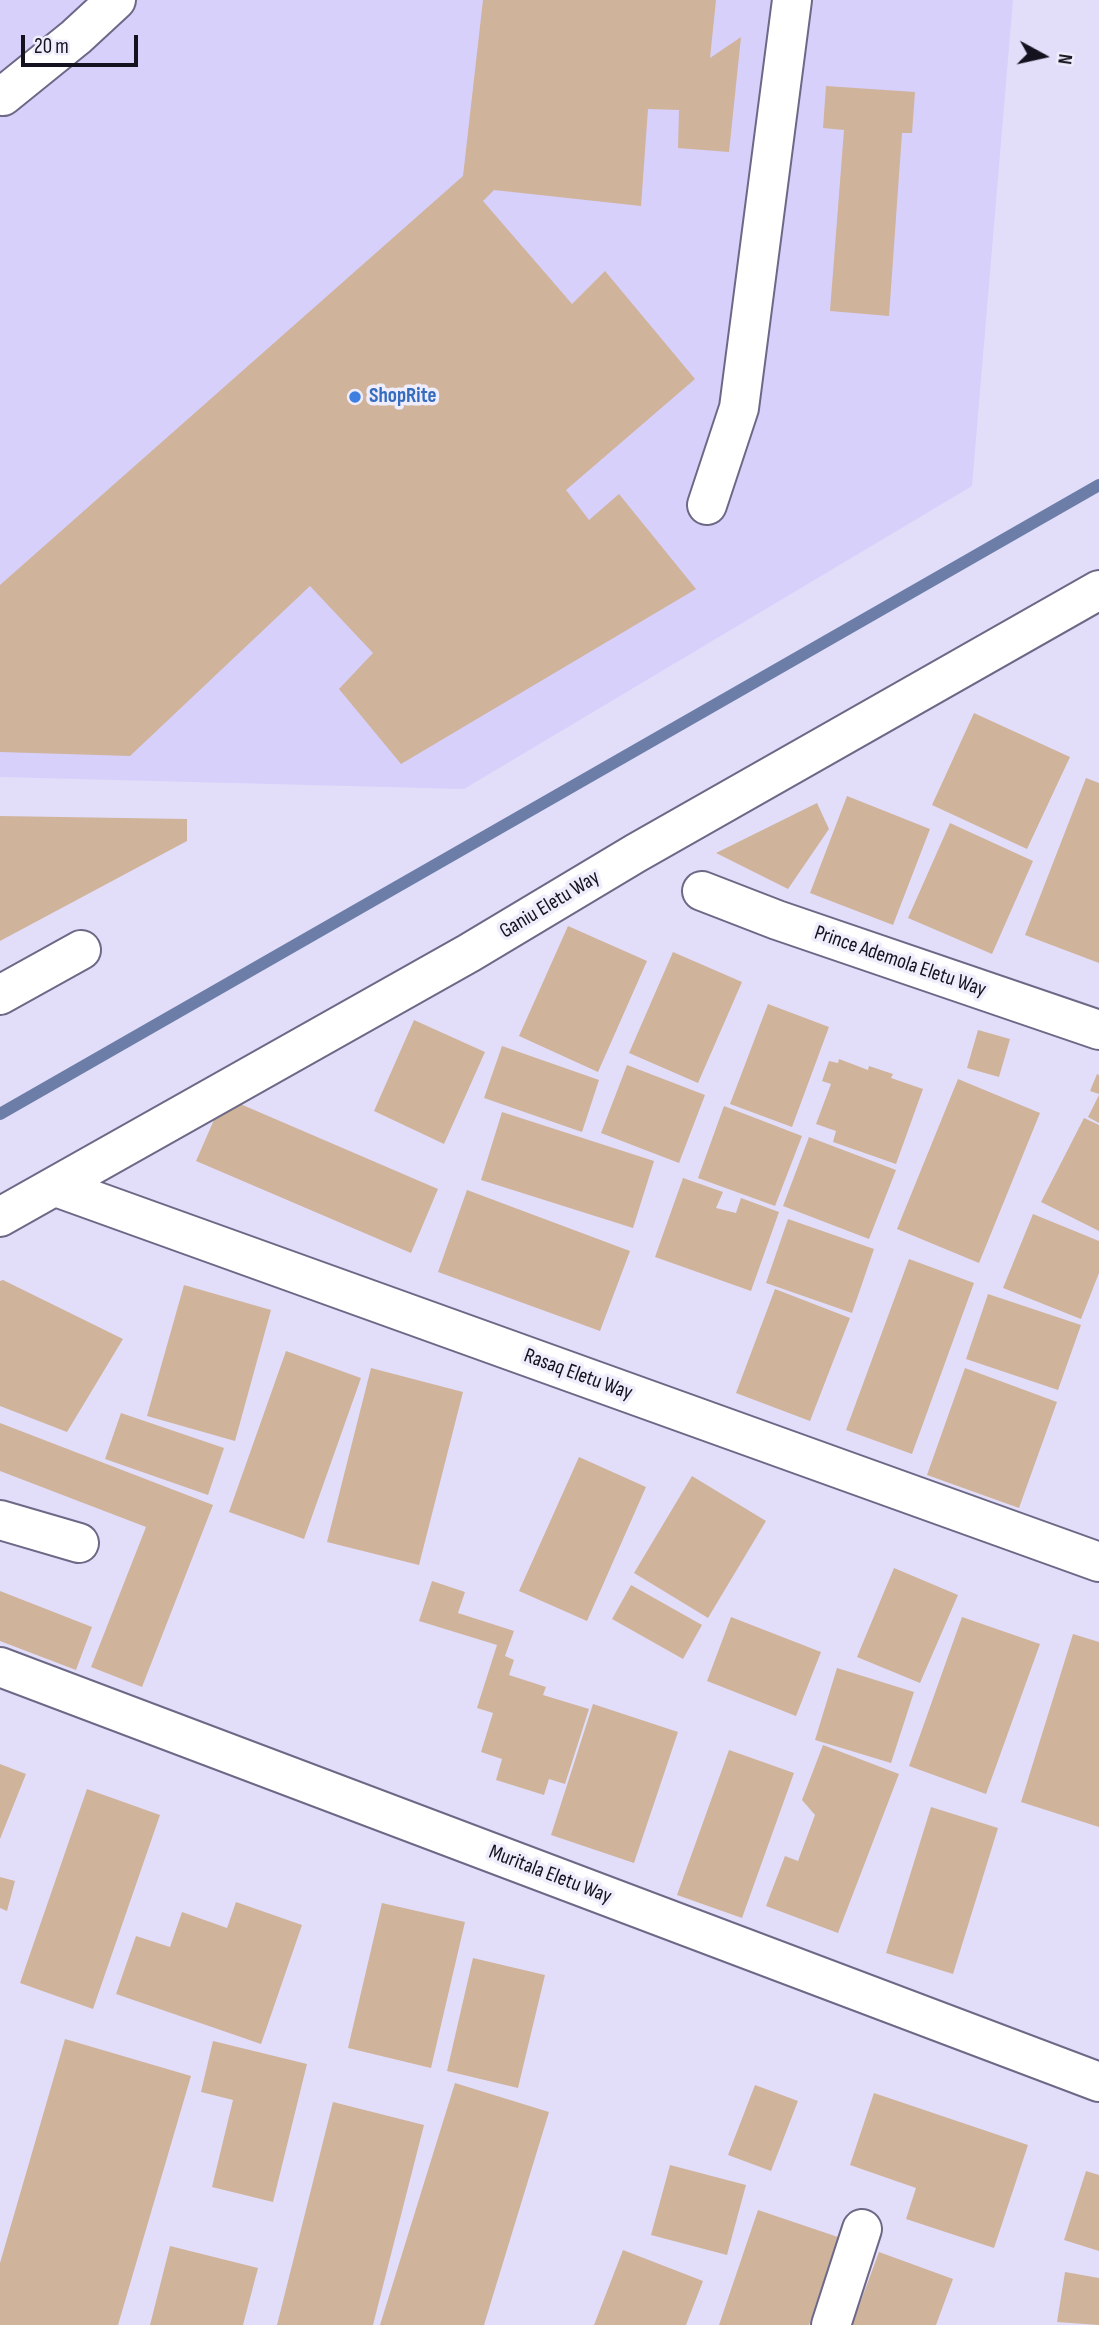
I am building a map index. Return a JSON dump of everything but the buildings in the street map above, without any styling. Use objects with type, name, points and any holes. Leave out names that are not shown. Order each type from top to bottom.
[{"type":"street","points":[[3,96],[117,0]]},
{"type":"street","points":[[707,505],[739,408],[792,0]]},
{"type":"street","name":"Ganiu Eletu Way","points":[[0,1217],[456,960],[636,853],[1099,590]]},
{"type":"street","name":"Prince Ademola Eletu Way","points":[[702,891],[777,920],[1099,1030]]},
{"type":"street","points":[[0,995],[81,950]]},
{"type":"street","name":"Rasaq Eletu Way","points":[[57,1187],[1099,1562]]},
{"type":"street","points":[[0,1520],[79,1543]]},
{"type":"street","name":"Muritala Eletu Way","points":[[0,1668],[1099,2082]]},
{"type":"street","points":[[831,2325],[862,2230]]},
{"type":"shaded area","points":[[0,0],[1013,0],[972,486],[464,789],[0,777]]},
{"type":"waterway","points":[[0,1114],[1099,485]]},
{"type":"place","name":"ShopRite","points":[[355,397]]}]
